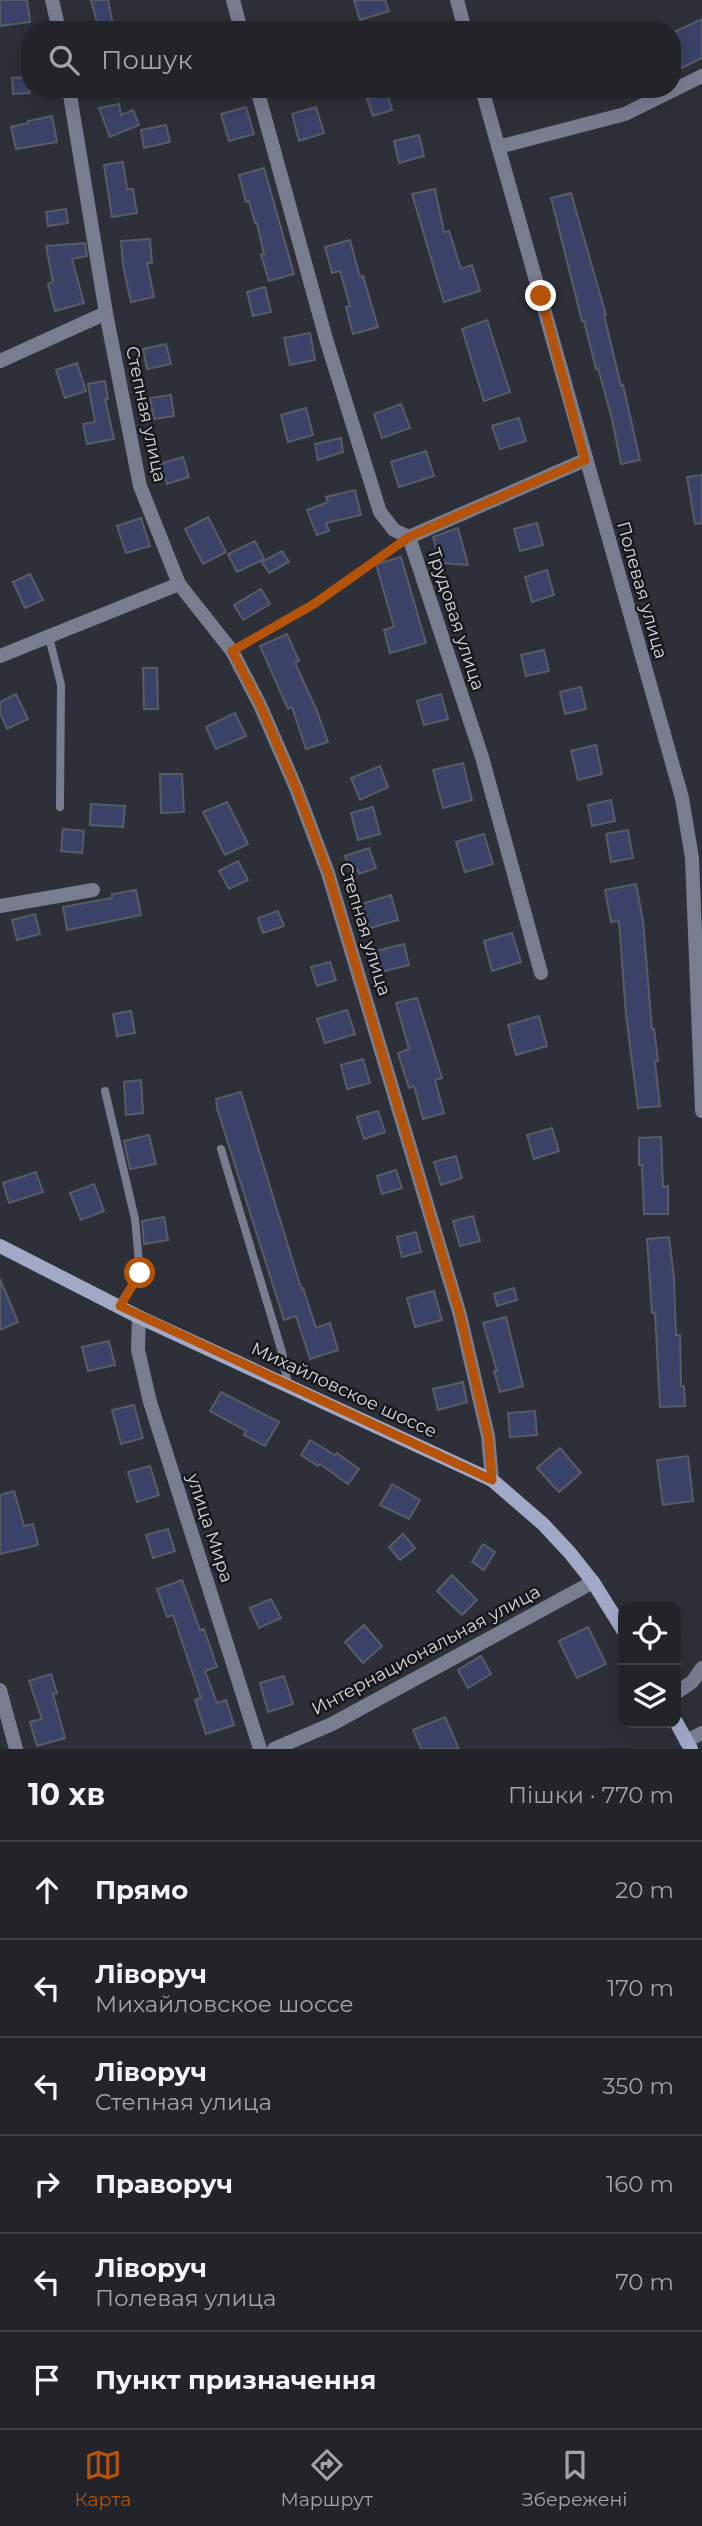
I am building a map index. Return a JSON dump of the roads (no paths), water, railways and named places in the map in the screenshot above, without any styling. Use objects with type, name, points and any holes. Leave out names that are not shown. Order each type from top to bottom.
[{"type":"main road","name":"Михайловское шоссе","points":[[0,1246],[139,1317],[492,1480],[543,1524],[593,1582],[618,1622]]},
{"type":"main road","points":[[679,1728],[688,1745]]},
{"type":"street","points":[[52,0],[57,21]]},
{"type":"street","points":[[233,0],[239,21]]},
{"type":"street","points":[[457,0],[463,21]]},
{"type":"street","points":[[681,86],[702,76]]},
{"type":"street","name":"Степная улица","points":[[70,98],[106,313],[140,486],[179,584],[232,651],[260,705],[328,873],[460,1315],[488,1436],[492,1480]]},
{"type":"street","name":"Трудовая улица","points":[[259,98],[326,339],[380,512],[394,530],[409,537],[482,757],[541,973]]},
{"type":"street","name":"Полевая улица","points":[[485,98],[682,798],[692,858],[702,1111]]},
{"type":"street","points":[[498,146],[625,114],[657,98]]},
{"type":"street","points":[[0,361],[106,313]]},
{"type":"street","points":[[409,537],[585,460]]},
{"type":"street","points":[[0,656],[179,584]]},
{"type":"street","points":[[0,906],[93,890]]},
{"type":"street","name":"улица Мира","points":[[139,1317],[138,1350],[150,1402],[260,1749]]},
{"type":"street","name":"Интернациональная улица","points":[[274,1749],[332,1724],[593,1582]]},
{"type":"street","points":[[681,1690],[692,1682],[702,1668]]},
{"type":"street","points":[[0,1690],[16,1749]]},
{"type":"street","points":[[688,1745],[702,1733]]},
{"type":"lane","points":[[49,637],[61,685],[60,807]]},
{"type":"lane","points":[[105,1091],[135,1219],[140,1273],[120,1306]]},
{"type":"lane","points":[[221,1149],[282,1352],[288,1385]]}]
